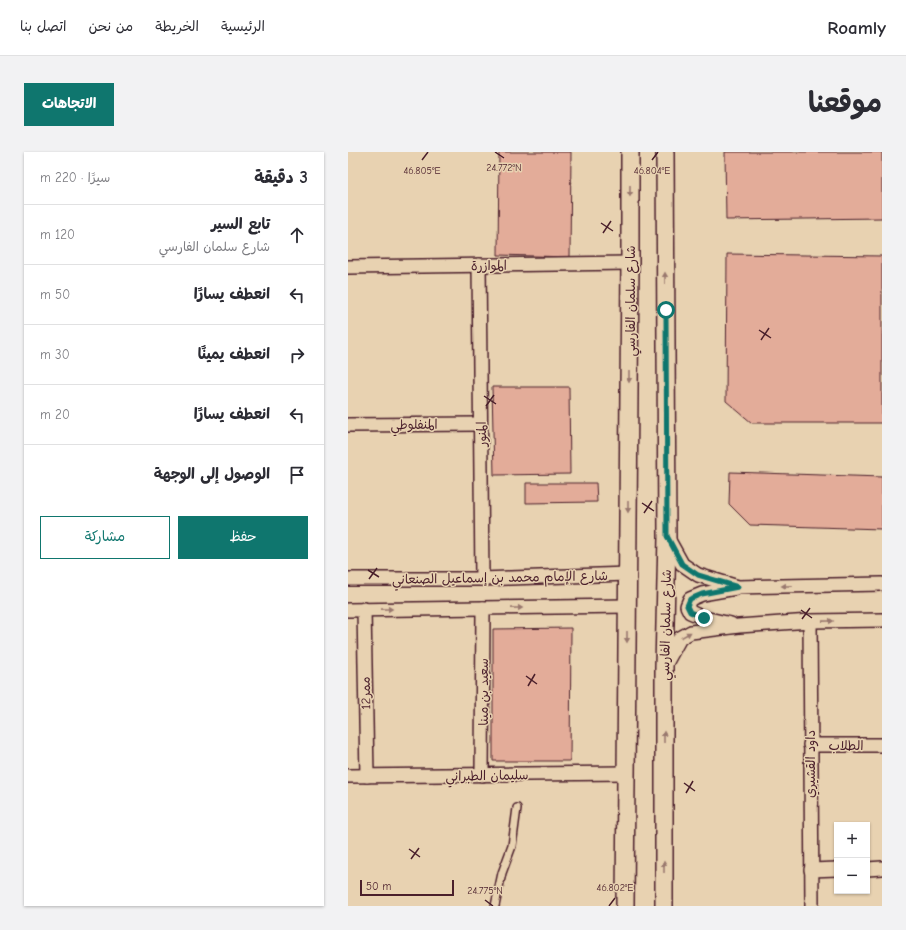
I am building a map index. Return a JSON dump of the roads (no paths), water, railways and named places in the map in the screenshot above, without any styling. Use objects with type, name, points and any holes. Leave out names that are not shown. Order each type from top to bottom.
[{"type":"street","name":"شارع سلمان الفارسي","points":[[625,906],[630,152]]},
{"type":"street","name":"شارع سلمان الفارسي","points":[[664,906],[664,667],[667,536],[665,152]]},
{"type":"street","name":"الموازرة","points":[[348,267],[630,263]]},
{"type":"street","name":"المنور","points":[[479,265],[482,579]]},
{"type":"street","name":"المنفلوطي","points":[[348,425],[480,424]]},
{"type":"street","points":[[667,536],[682,564],[698,575],[738,587]]},
{"type":"street","name":"شارع الإمام محمد بن إسماعيل الصنعاني","points":[[348,579],[482,579],[628,574]]},
{"type":"street","points":[[739,626],[704,618],[690,612],[687,606],[690,599],[702,594],[738,587],[882,584]]},
{"type":"street","points":[[348,610],[627,606]]},
{"type":"street","name":"سعيد بن مينا","points":[[482,775],[483,608]]},
{"type":"street","name":"ممر12","points":[[364,609],[367,776]]},
{"type":"street","points":[[664,667],[680,638],[690,632],[739,626],[810,621],[882,620]]},
{"type":"street","name":"داود القشيري","points":[[810,621],[812,906]]},
{"type":"street","name":"الطلاب","points":[[810,745],[882,745]]},
{"type":"street","name":"سليمان الطبراني","points":[[348,776],[626,773]]},
{"type":"street","points":[[870,868],[882,868]]},
{"type":"street","points":[[811,870],[834,869]]},
{"type":"lane","points":[[495,906],[502,873],[512,846],[517,808]]}]
